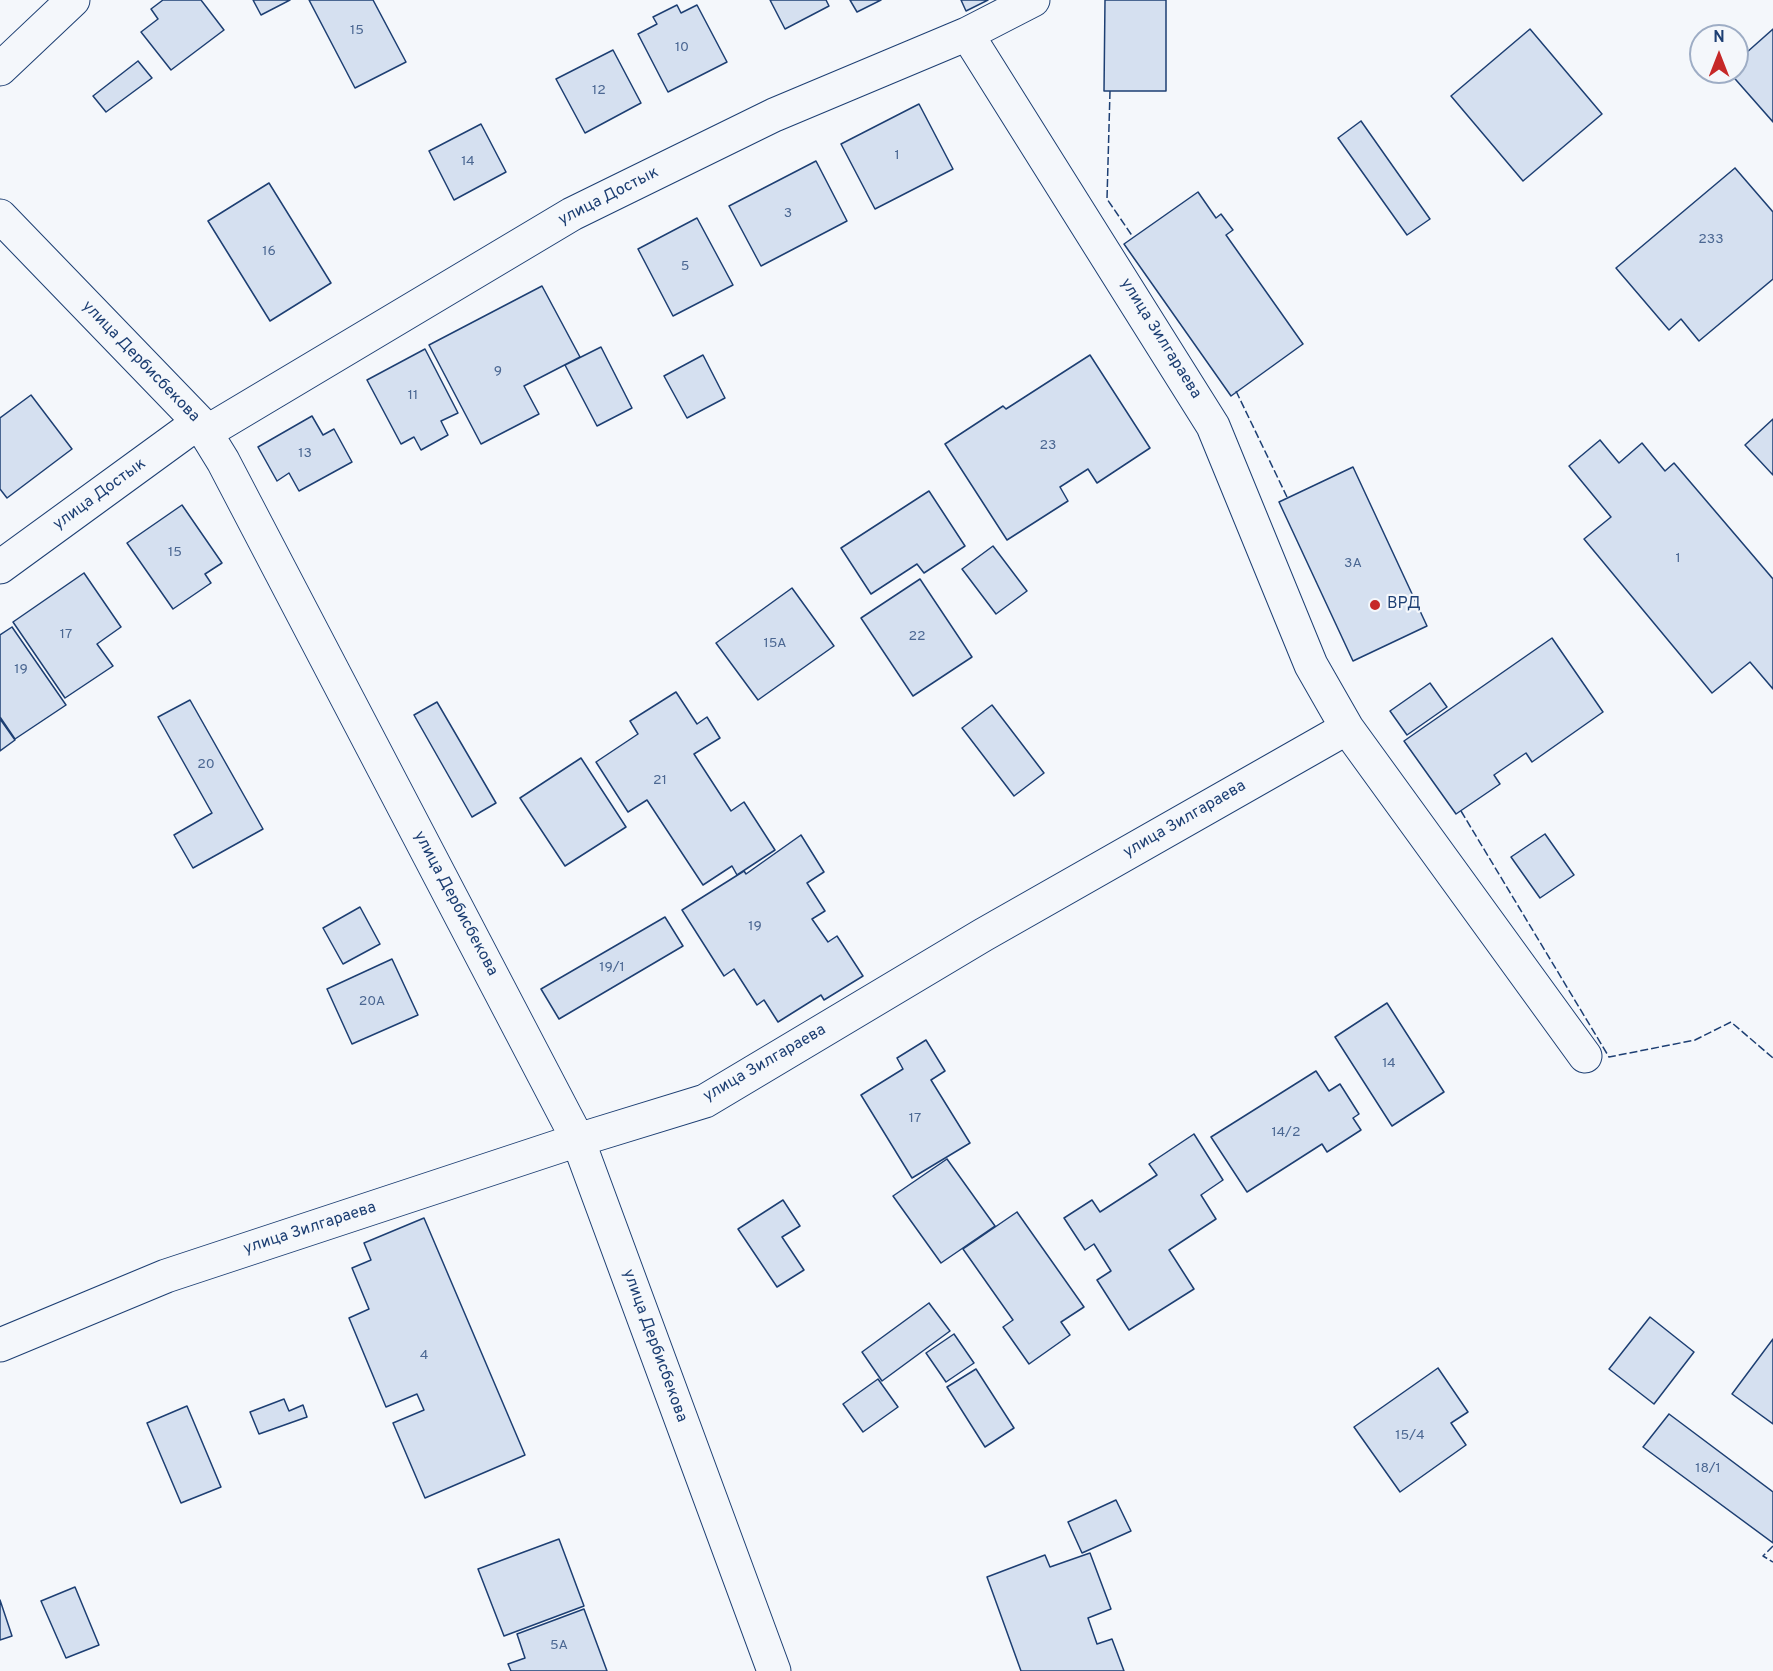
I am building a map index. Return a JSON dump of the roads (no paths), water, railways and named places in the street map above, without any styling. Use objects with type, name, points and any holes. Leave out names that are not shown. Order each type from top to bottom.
[{"type":"street","points":[[0,69],[73,0]]},
{"type":"street","name":"улица Достык","points":[[0,567],[202,428],[572,214],[774,116],[967,34],[1033,0]]},
{"type":"street","name":"улица Зилгараева","points":[[967,34],[1213,426],[1311,665],[1347,728],[1585,1056]]},
{"type":"street","name":"улица Дербисбекова","points":[[0,216],[202,428],[228,471],[578,1140],[774,1671]]},
{"type":"street","name":"улица Зилгараева","points":[[0,1345],[166,1276],[578,1140],[705,1101],[983,935],[1347,728]]},
{"type":"place","name":"ВРД","points":[[1375,605]]}]
